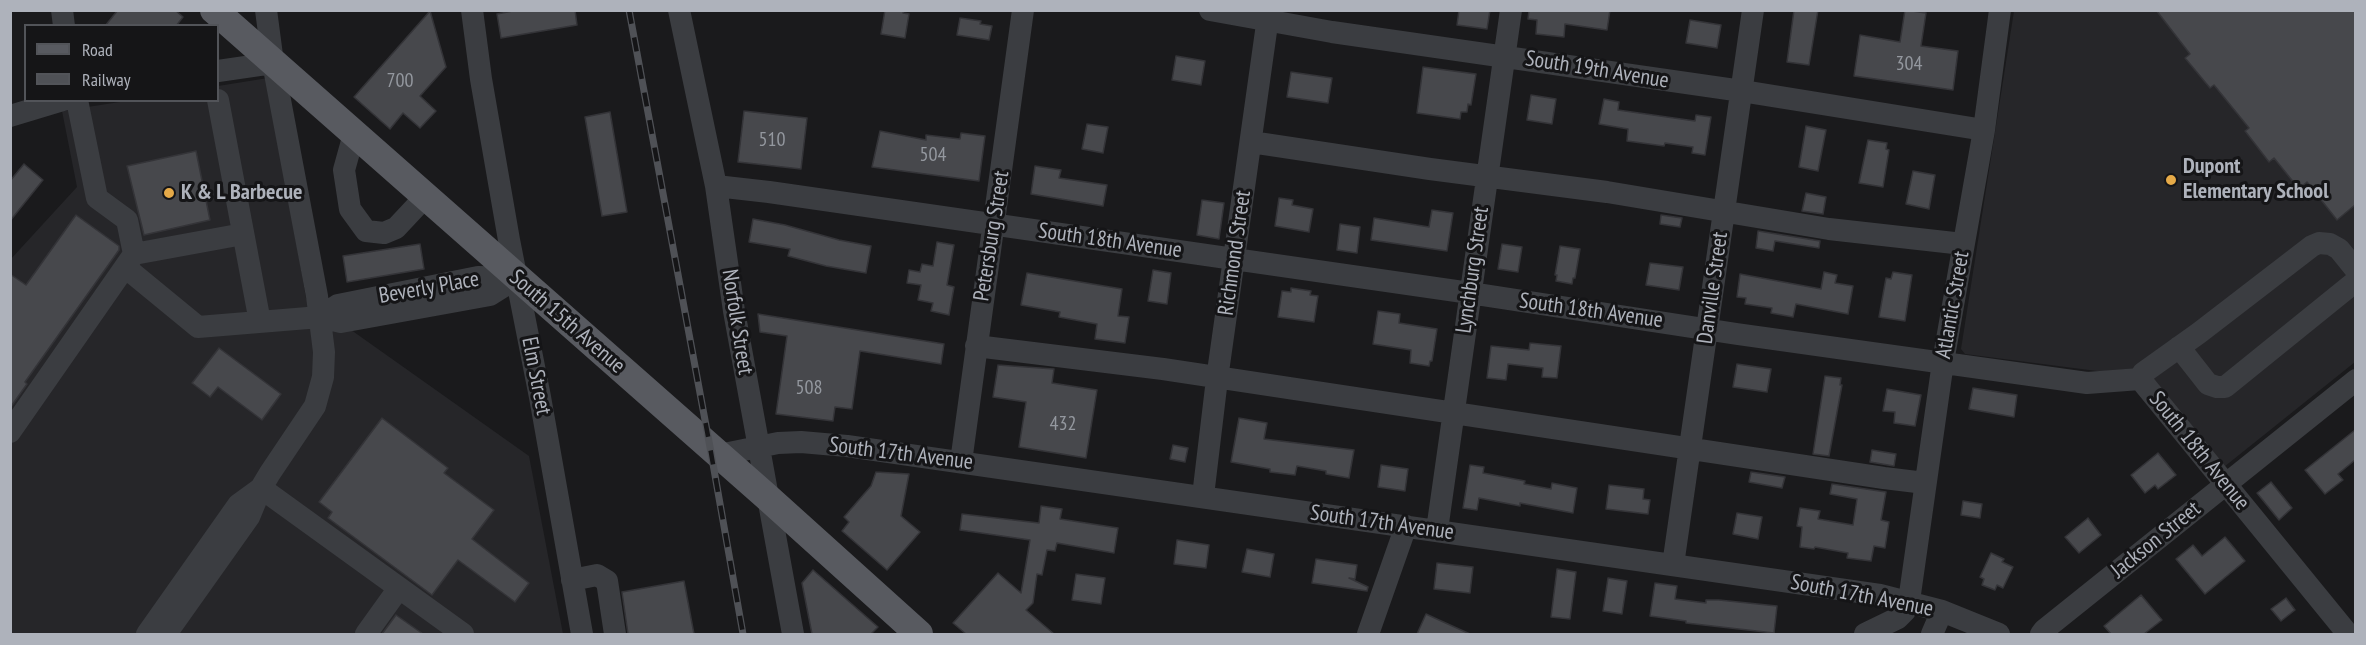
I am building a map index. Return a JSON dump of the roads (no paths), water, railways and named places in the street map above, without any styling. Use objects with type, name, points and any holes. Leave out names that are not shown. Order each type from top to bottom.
[{"type":"main road","name":"South 15th Avenue","points":[[214,10],[767,497],[919,634]]},
{"type":"street","points":[[166,634],[249,517],[261,488],[315,406],[323,377],[324,352],[320,317],[273,63],[266,10]]},
{"type":"street","name":"Elm Street","points":[[472,10],[481,79],[582,634]]},
{"type":"street","name":"Norfolk Street","points":[[679,10],[716,186],[734,311],[793,634]]},
{"type":"street","name":"Petersburg Street","points":[[961,462],[1023,10]]},
{"type":"street","name":"South 19th Avenue","points":[[1210,10],[1269,16],[1332,32],[1742,91],[1984,130]]},
{"type":"street","name":"Lynchburg Street","points":[[1437,530],[1511,10]]},
{"type":"street","name":"Danville Street","points":[[1673,565],[1753,10]]},
{"type":"street","name":"Atlantic Street","points":[[1909,601],[1943,362],[1984,130],[1996,11]]},
{"type":"street","name":"Richmond Street","points":[[1203,496],[1217,379],[1269,16]]},
{"type":"street","points":[[219,71],[273,63]]},
{"type":"street","points":[[10,116],[56,102]]},
{"type":"street","points":[[10,432],[130,261],[127,220],[97,198],[77,102]]},
{"type":"street","points":[[218,102],[260,322]]},
{"type":"street","points":[[354,134],[344,170],[350,208],[366,231],[384,233],[396,228],[426,197]]},
{"type":"street","points":[[1251,142],[1487,177],[1607,192],[1829,229],[1963,244]]},
{"type":"street","name":"South 18th Avenue","points":[[716,186],[2087,383],[2140,379],[2348,634]]},
{"type":"street","points":[[130,261],[243,234]]},
{"type":"street","points":[[2140,379],[2143,373],[2312,246],[2319,243],[2330,244],[2339,249],[2355,270]]},
{"type":"street","name":"Beverly Place","points":[[130,261],[198,327],[320,317],[341,322],[490,295],[517,278]]},
{"type":"street","points":[[2179,347],[2208,384],[2225,387],[2355,281]]},
{"type":"street","points":[[976,346],[1163,369],[1217,379],[1925,483]]},
{"type":"street","name":"Jackson Street","points":[[2042,634],[2044,630],[2355,380]]},
{"type":"street","name":"South 17th Avenue","points":[[719,455],[801,442],[847,446],[1881,595],[1942,611],[1999,634]]},
{"type":"street","points":[[261,488],[462,634]]},
{"type":"street","points":[[147,634],[238,505],[261,488]]},
{"type":"street","points":[[1368,634],[1406,526]]},
{"type":"street","points":[[572,580],[597,575],[607,581],[615,634]]},
{"type":"street","points":[[366,634],[399,588]]},
{"type":"street","points":[[1865,634],[1898,618],[1905,611],[1909,601]]},
{"type":"street","points":[[1932,634],[1942,611]]},
{"type":"railway","points":[[629,10],[743,634]]},
{"type":"place","name":"Dupont Elementary School","points":[[2171,180]]},
{"type":"place","name":"K & L Barbecue","points":[[169,193]]}]
